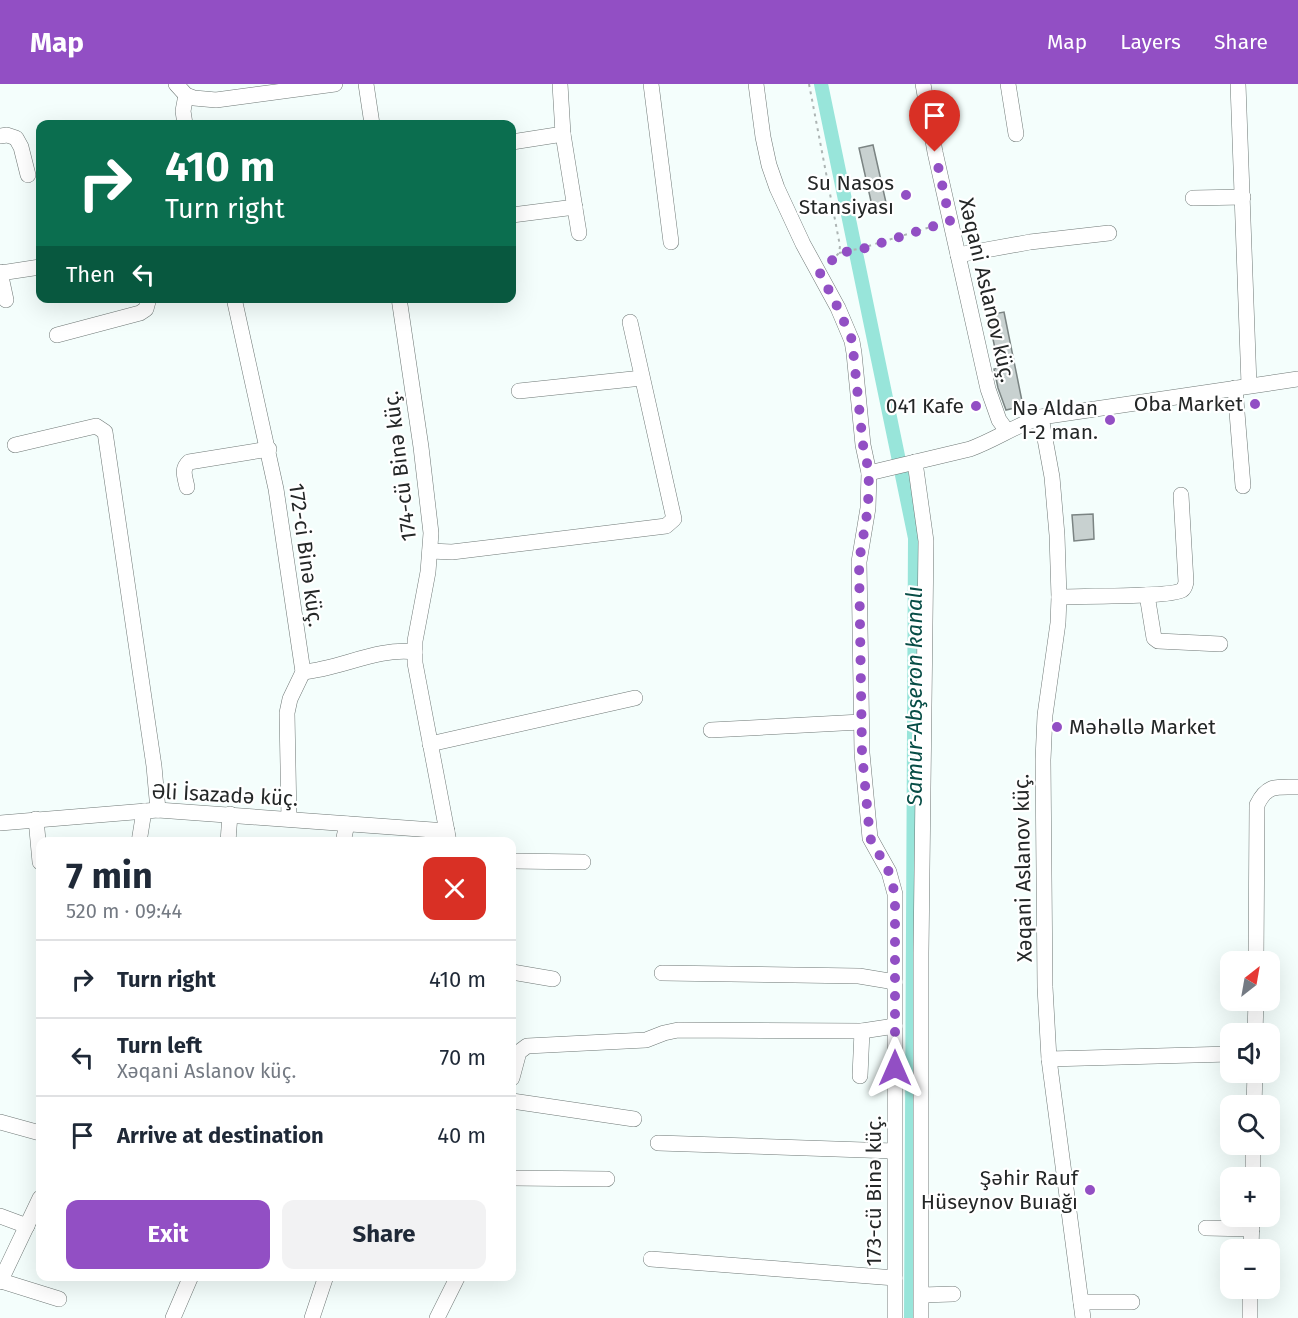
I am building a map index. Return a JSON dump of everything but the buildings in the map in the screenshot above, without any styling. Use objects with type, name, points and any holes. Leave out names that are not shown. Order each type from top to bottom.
[{"type":"street","points":[[181,90],[202,100],[216,100],[335,84]]},
{"type":"street","points":[[366,84],[371,120]]},
{"type":"street","points":[[560,84],[563,134],[579,233]]},
{"type":"street","points":[[651,84],[671,242]]},
{"type":"street","name":"173-cü Binə küç.","points":[[756,84],[763,137],[774,180],[787,211],[838,308],[852,340],[862,436],[869,472],[868,508],[859,562],[861,722],[870,838],[893,883],[895,906],[895,1318]]},
{"type":"street","name":"Xəqani Aslanov küç.","points":[[923,84],[935,152],[988,389],[999,420],[1007,431]]},
{"type":"street","points":[[1008,84],[1016,134]]},
{"type":"street","points":[[1238,84],[1243,196],[1243,486]]},
{"type":"street","points":[[181,90],[184,120]]},
{"type":"street","points":[[516,141],[563,134]]},
{"type":"street","points":[[0,136],[7,135],[16,138],[21,147],[28,175]]},
{"type":"street","points":[[1193,198],[1243,196]]},
{"type":"street","points":[[516,214],[575,207]]},
{"type":"street","points":[[958,255],[1030,242],[1109,232]]},
{"type":"street","points":[[6,300],[0,272],[36,268]]},
{"type":"street","points":[[57,335],[140,313],[146,309],[148,303]]},
{"type":"street","name":"172-ci Binə küç.","points":[[235,303],[269,449],[303,672]]},
{"type":"street","name":"174-cü Binə küç.","points":[[400,303],[429,507],[430,551],[415,652],[448,836]]},
{"type":"street","points":[[430,551],[452,552],[666,526],[674,519],[630,322]]},
{"type":"street","points":[[519,391],[642,378]]},
{"type":"street","points":[[869,472],[970,449],[1041,417],[1298,379]]},
{"type":"street","name":"Xəqani Aslanov küç.","points":[[1041,417],[1058,535],[1059,597],[1042,759],[1045,987],[1049,1059],[1083,1318]]},
{"type":"street","points":[[15,445],[96,426],[105,432],[154,766],[151,810],[141,837]]},
{"type":"street","points":[[187,487],[183,471],[184,466],[189,462],[269,449]]},
{"type":"street","points":[[915,462],[926,541],[921,953],[921,1318]]},
{"type":"street","points":[[1059,597],[1147,595],[1180,592],[1185,588],[1181,495]]},
{"type":"street","points":[[1147,595],[1154,638],[1158,641],[1220,644]]},
{"type":"street","points":[[289,819],[288,713],[292,693],[303,672],[321,670],[392,651],[415,652]]},
{"type":"street","points":[[430,744],[635,698]]},
{"type":"street","points":[[711,730],[861,722]]},
{"type":"street","points":[[1256,951],[1257,805],[1263,794],[1270,788],[1298,787]]},
{"type":"street","name":"Əli İsazadə küç.","points":[[0,823],[151,810],[347,824],[448,836]]},
{"type":"street","points":[[228,837],[230,814]]},
{"type":"street","points":[[36,819],[38,837]]},
{"type":"street","points":[[345,837],[347,824]]},
{"type":"street","points":[[516,861],[583,862]]},
{"type":"street","points":[[516,973],[553,979]]},
{"type":"street","points":[[662,973],[858,976],[895,982]]},
{"type":"street","points":[[516,1061],[519,1052],[527,1046],[646,1040],[678,1030],[862,1030],[895,1026]]},
{"type":"street","points":[[860,1076],[862,1030]]},
{"type":"street","points":[[1049,1059],[1220,1054]]},
{"type":"street","points":[[516,1102],[634,1119]]},
{"type":"street","points":[[0,1122],[36,1132]]},
{"type":"street","points":[[658,1143],[894,1151]]},
{"type":"street","points":[[516,1178],[607,1179]]},
{"type":"street","points":[[36,1207],[0,1281],[59,1299]]},
{"type":"street","points":[[0,1216],[27,1226]]},
{"type":"street","points":[[1206,1228],[1220,1226]]},
{"type":"street","points":[[651,1259],[895,1278]]},
{"type":"street","points":[[173,1318],[189,1281]]},
{"type":"street","points":[[312,1318],[324,1281]]},
{"type":"street","points":[[437,1318],[456,1281]]},
{"type":"street","points":[[922,1295],[953,1294]]},
{"type":"street","points":[[1250,1299],[1250,1318]]},
{"type":"street","points":[[1081,1302],[1132,1302]]},
{"type":"path","points":[[809,84],[840,246],[839,253],[820,273]]},
{"type":"path","points":[[839,253],[862,249],[950,221]]},
{"type":"waterway","name":"Samur-Abşeron kanalı","points":[[821,84],[915,538],[911,1318]]},
{"type":"place","name":"Su Nasos Stansiyası","points":[[906,195]]},
{"type":"place","name":"Oba Market","points":[[1255,404]]},
{"type":"place","name":"041 Kafe","points":[[976,406]]},
{"type":"place","name":"Nə Aldan 1-2 man.","points":[[1110,420]]},
{"type":"place","name":"Məhəllə Market","points":[[1057,727]]},
{"type":"place","name":"Şəhir Rauf Hüseynov Buıağı","points":[[1090,1190]]},
{"type":"route","points":[[895,1068],[895,894],[889,872],[870,838],[862,753],[859,562],[868,508],[869,472],[863,445],[852,340],[820,273],[839,253],[862,249],[950,221],[935,152]]}]
